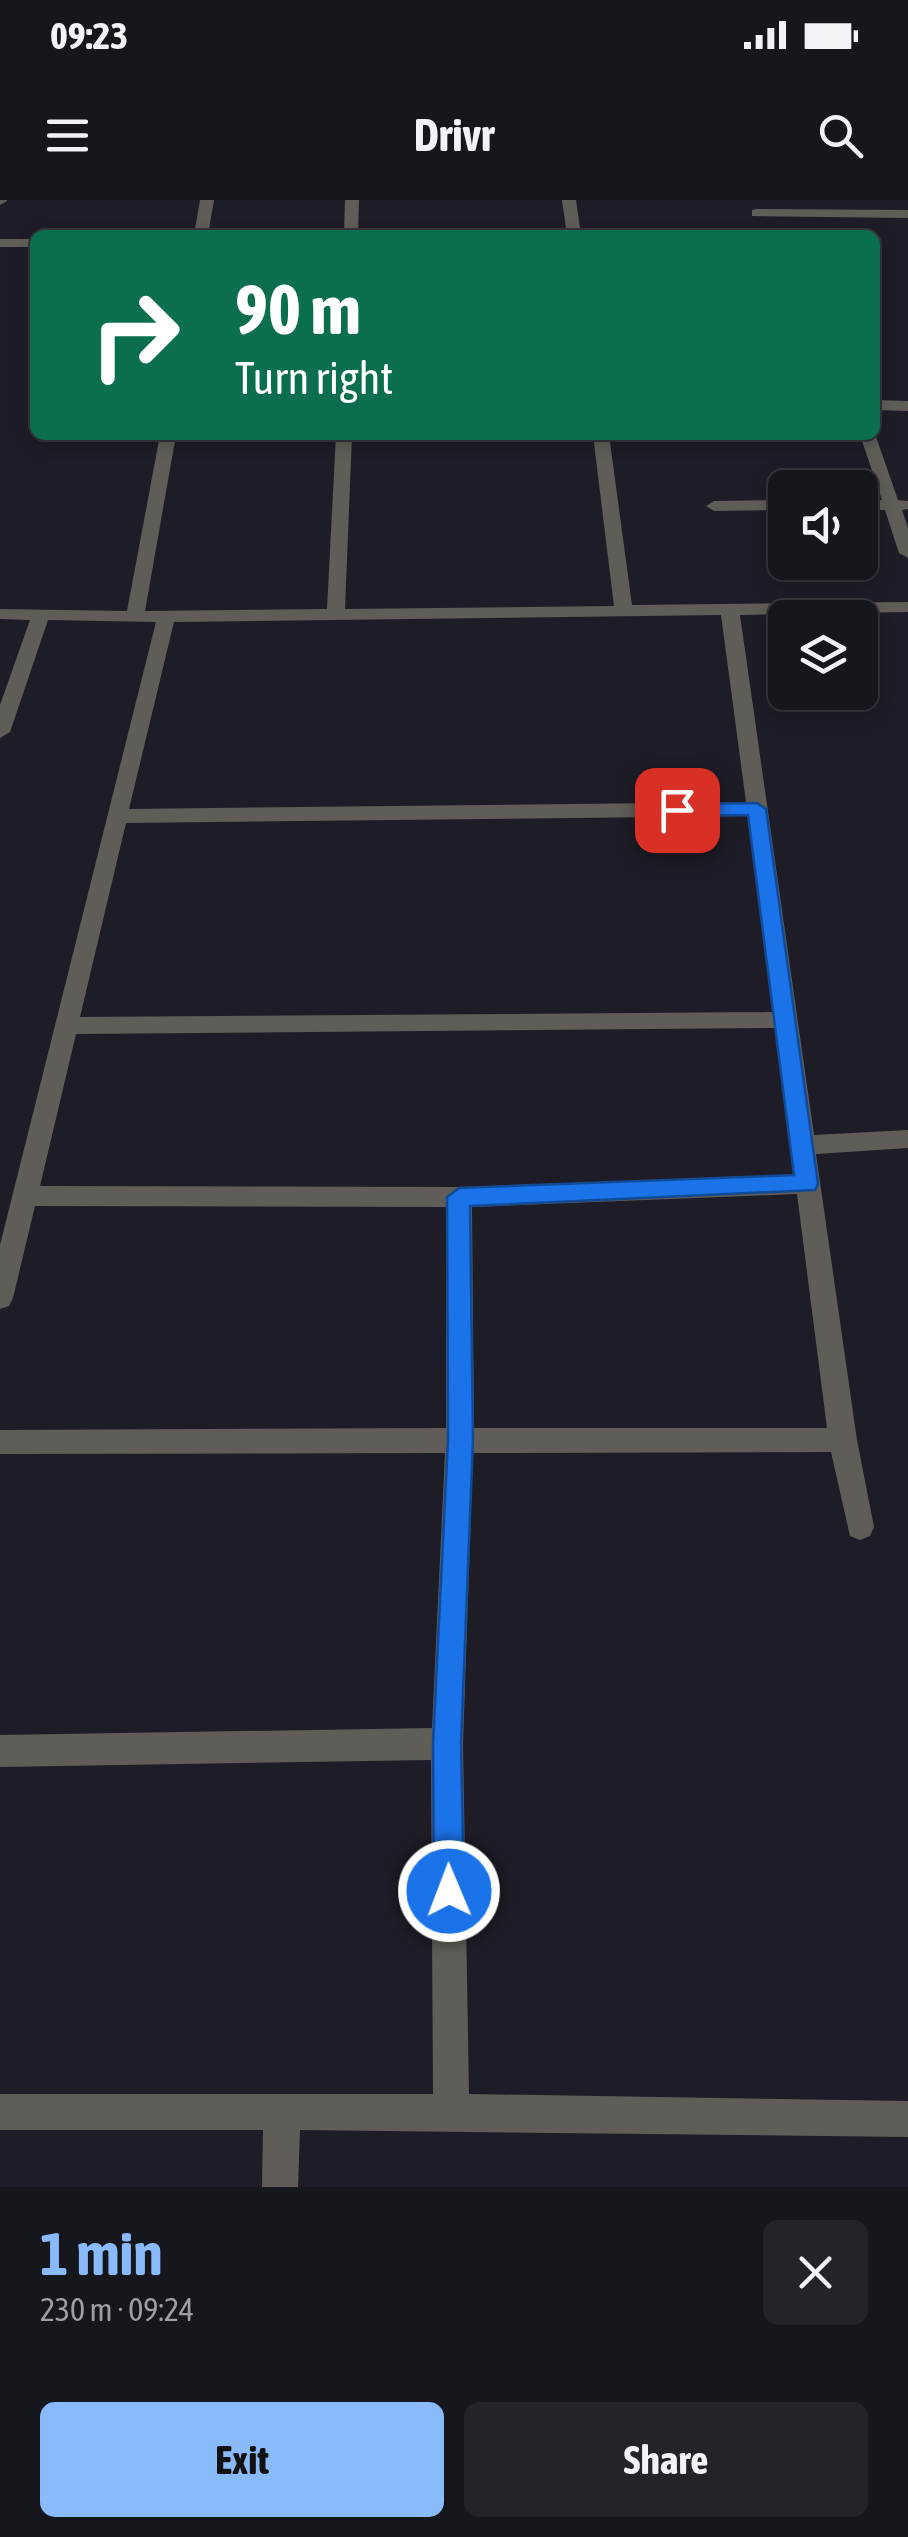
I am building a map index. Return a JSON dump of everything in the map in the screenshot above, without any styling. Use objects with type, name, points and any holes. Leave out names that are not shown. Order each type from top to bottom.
[{"type":"street","points":[[202,230],[207,200]]},
{"type":"street","points":[[351,230],[352,200]]},
{"type":"street","points":[[569,200],[573,230]]},
{"type":"street","points":[[756,213],[908,213],[903,200]]},
{"type":"street","points":[[0,243],[30,243]]},
{"type":"street","points":[[880,406],[908,406]]},
{"type":"street","points":[[135,617],[167,440]]},
{"type":"street","points":[[336,615],[344,440]]},
{"type":"street","points":[[602,440],[624,612]]},
{"type":"street","points":[[870,440],[900,505],[908,553]]},
{"type":"street","points":[[714,506],[768,505]]},
{"type":"street","points":[[0,614],[166,617],[908,607]]},
{"type":"street","points":[[730,611],[806,1184],[843,1440],[860,1527]]},
{"type":"street","points":[[0,732],[41,615]]},
{"type":"street","points":[[0,1298],[166,617]]},
{"type":"street","points":[[118,816],[757,809]]},
{"type":"street","points":[[68,1026],[785,1020]]},
{"type":"street","points":[[802,1145],[908,1139]]},
{"type":"street","points":[[26,1196],[459,1197],[806,1184]]},
{"type":"street","points":[[451,2112],[447,1744],[460,1439],[459,1197]]},
{"type":"street","points":[[0,1442],[843,1440]]},
{"type":"street","points":[[0,1751],[447,1744]]},
{"type":"street","points":[[0,2112],[451,2112],[908,2119]]},
{"type":"street","points":[[280,2187],[282,2112]]},
{"type":"route","points":[[449,1891],[447,1744],[460,1439],[459,1197],[806,1184],[757,809],[677,810]]}]
